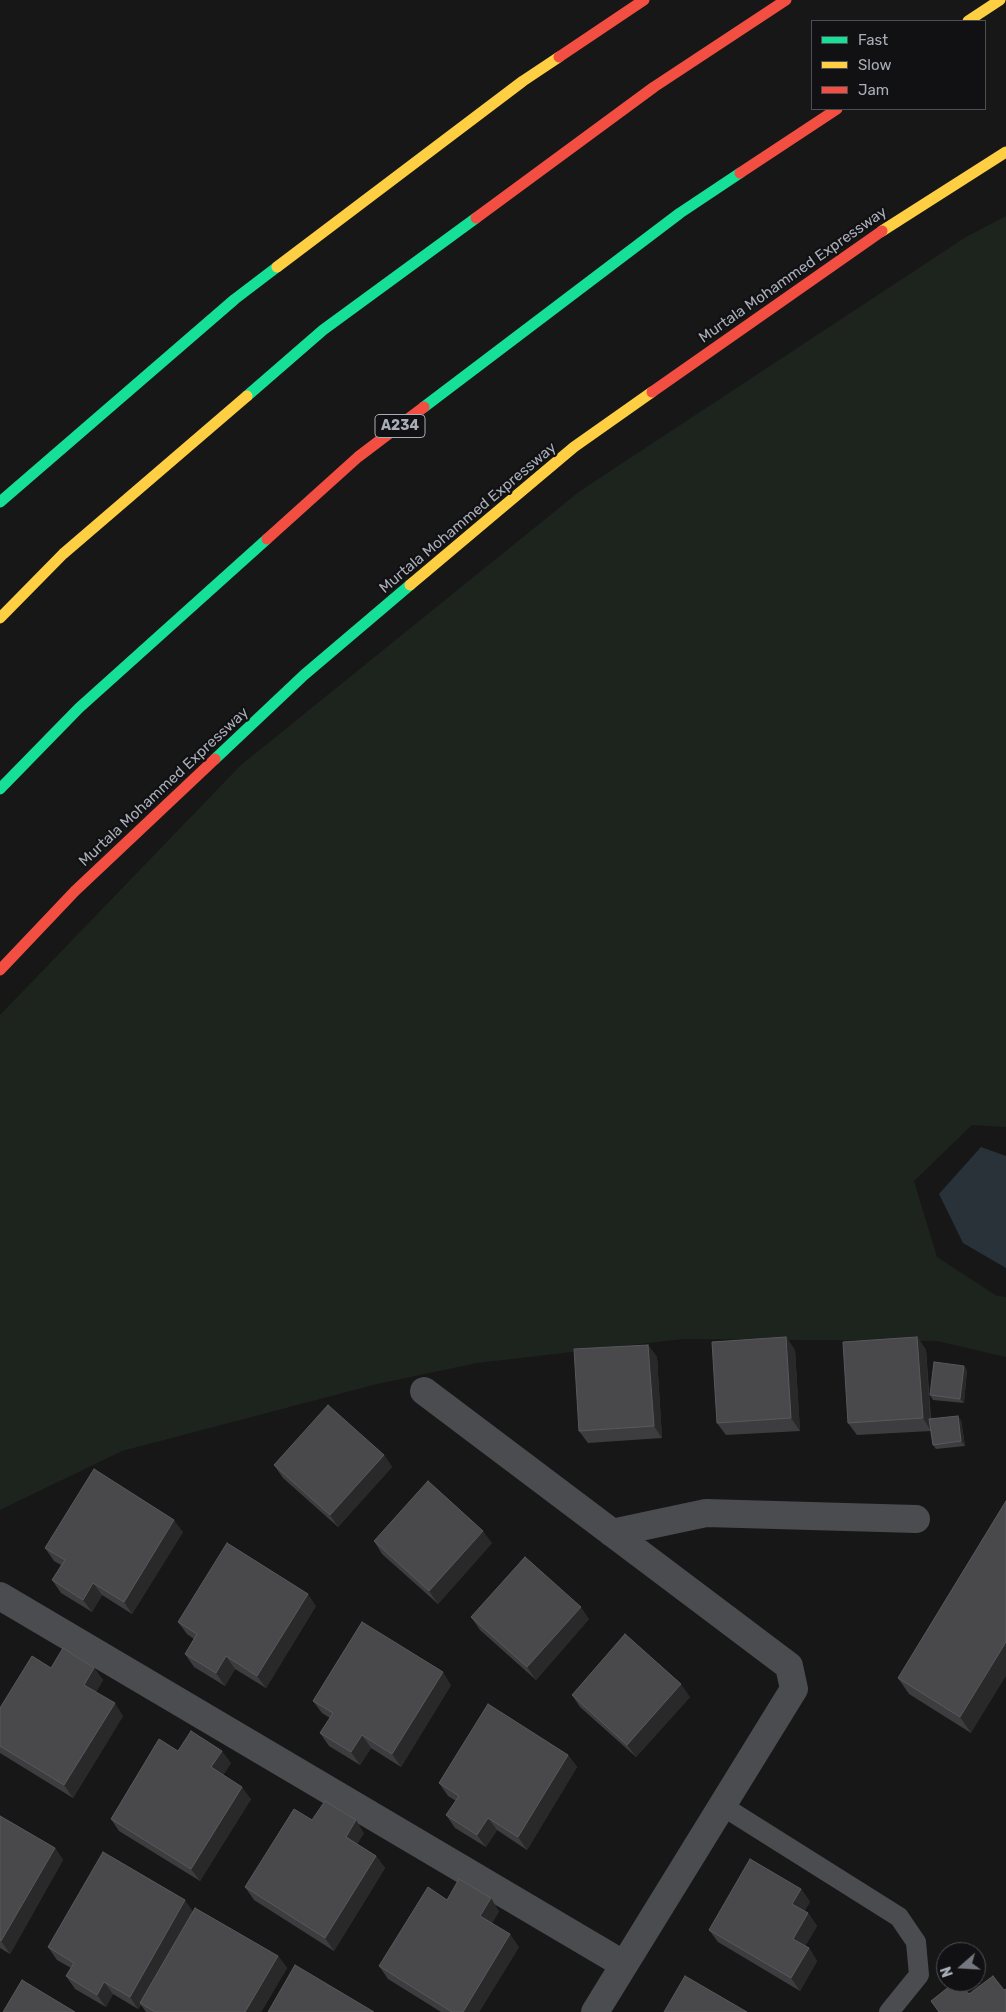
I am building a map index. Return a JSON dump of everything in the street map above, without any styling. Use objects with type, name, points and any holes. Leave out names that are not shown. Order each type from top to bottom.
[{"type":"highway","points":[[0,502],[235,299],[523,81],[644,0]]},
{"type":"highway","points":[[0,618],[62,554],[323,330],[654,87],[786,0]]},
{"type":"highway","points":[[970,20],[1000,0]]},
{"type":"highway","name":"A234","points":[[0,789],[79,708],[358,458],[680,213],[835,110]]},
{"type":"highway","name":"Murtala Mohammed Expressway","points":[[0,970],[75,892],[304,675],[574,448],[861,244],[1006,152]]},
{"type":"street","points":[[424,1391],[789,1666],[794,1689],[595,2012]]},
{"type":"street","points":[[612,1532],[706,1513],[916,1519]]},
{"type":"street","points":[[0,1596],[623,1964]]},
{"type":"lane","points":[[721,1805],[899,1916],[916,1942],[919,1975],[889,2012]]},
{"type":"shaded area","points":[[1006,216],[1006,1127],[972,1125],[914,1181],[937,1257],[997,1296],[1006,1297],[1006,1357],[937,1341],[683,1339],[477,1363],[377,1384],[122,1451],[0,1510],[0,1015],[241,765],[580,491],[966,237]]},
{"type":"shaded area","points":[[981,1147],[1006,1156],[1006,1268],[963,1243],[939,1194]]},
{"type":"building","points":[[786,1337],[791,1418],[717,1423],[712,1342]]},
{"type":"building","points":[[917,1337],[923,1418],[848,1423],[843,1342]]},
{"type":"building","points":[[648,1345],[654,1426],[579,1431],[574,1349]]},
{"type":"building","points":[[934,1362],[964,1366],[960,1399],[930,1395]]},
{"type":"building","points":[[328,1405],[384,1455],[330,1515],[274,1465]]},
{"type":"building","points":[[958,1416],[961,1441],[933,1445],[929,1419]]},
{"type":"building","points":[[94,1469],[174,1520],[124,1602],[93,1583],[83,1600],[52,1580],[65,1560],[45,1548]]},
{"type":"building","points":[[428,1481],[483,1531],[429,1591],[374,1541]]},
{"type":"building","points":[[1006,1501],[1006,1642],[960,1717],[898,1678]]},
{"type":"building","points":[[227,1543],[308,1594],[257,1676],[226,1656],[216,1673],[185,1654],[197,1634],[178,1622]]},
{"type":"building","points":[[525,1557],[581,1607],[527,1667],[471,1617]]},
{"type":"building","points":[[362,1622],[443,1672],[392,1754],[362,1735],[351,1752],[320,1733],[333,1713],[313,1701]]},
{"type":"building","points":[[625,1634],[681,1684],[627,1745],[572,1695]]},
{"type":"building","points":[[63,1648],[94,1668],[84,1685],[115,1703],[64,1785],[0,1746],[0,1708],[32,1656],[51,1668]]},
{"type":"building","points":[[488,1704],[568,1755],[518,1837],[488,1818],[477,1835],[446,1815],[459,1796],[439,1783]]},
{"type":"building","points":[[191,1731],[222,1751],[211,1767],[242,1787],[191,1869],[111,1819],[159,1739],[178,1751]]},
{"type":"building","points":[[325,1801],[356,1820],[346,1837],[376,1856],[325,1938],[245,1887],[294,1809],[312,1820]]},
{"type":"building","points":[[0,1816],[55,1848],[1,1941],[0,1940]]},
{"type":"building","points":[[103,1852],[185,1900],[130,1997],[104,1982],[97,1995],[66,1976],[74,1963],[48,1947]]},
{"type":"building","points":[[750,1859],[801,1889],[792,1904],[808,1913],[793,1939],[809,1948],[791,1978],[709,1930]]},
{"type":"building","points":[[459,1879],[491,1898],[480,1916],[510,1934],[463,2012],[452,2012],[379,1966],[428,1887],[447,1900]]},
{"type":"building","points":[[195,1908],[278,1956],[245,2012],[155,2012],[140,2003]]},
{"type":"building","points":[[295,1965],[374,2012],[268,2012]]},
{"type":"building","points":[[685,1976],[747,2012],[664,2012]]},
{"type":"building","points":[[993,1976],[1004,1990],[1006,1989],[1006,2012],[939,2012],[931,2001],[942,1992],[967,1992],[969,1994],[972,1992],[986,1992],[986,1981]]},
{"type":"building","points":[[22,1980],[75,2012],[3,2012]]},
{"type":"traffic: fast","points":[[424,407],[680,213],[740,173]]},
{"type":"traffic: fast","points":[[247,396],[323,330],[476,218]]},
{"type":"traffic: fast","points":[[0,502],[235,299],[277,267]]},
{"type":"traffic: fast","points":[[0,789],[79,708],[267,539]]},
{"type":"traffic: fast","points":[[215,759],[304,675],[410,585]]},
{"type":"traffic: slow","points":[[970,20],[1000,0]]},
{"type":"traffic: slow","points":[[277,267],[523,81],[559,57]]},
{"type":"traffic: slow","points":[[882,231],[1006,152]]},
{"type":"traffic: slow","points":[[410,585],[574,447],[652,392]]},
{"type":"traffic: slow","points":[[0,618],[63,554],[247,396]]},
{"type":"traffic: jam","points":[[559,57],[644,0]]},
{"type":"traffic: jam","points":[[476,218],[654,87],[786,0]]},
{"type":"traffic: jam","points":[[740,173],[835,110]]},
{"type":"traffic: jam","points":[[652,392],[882,231]]},
{"type":"traffic: jam","points":[[267,539],[358,457],[424,407]]},
{"type":"traffic: jam","points":[[0,970],[75,891],[215,759]]}]
